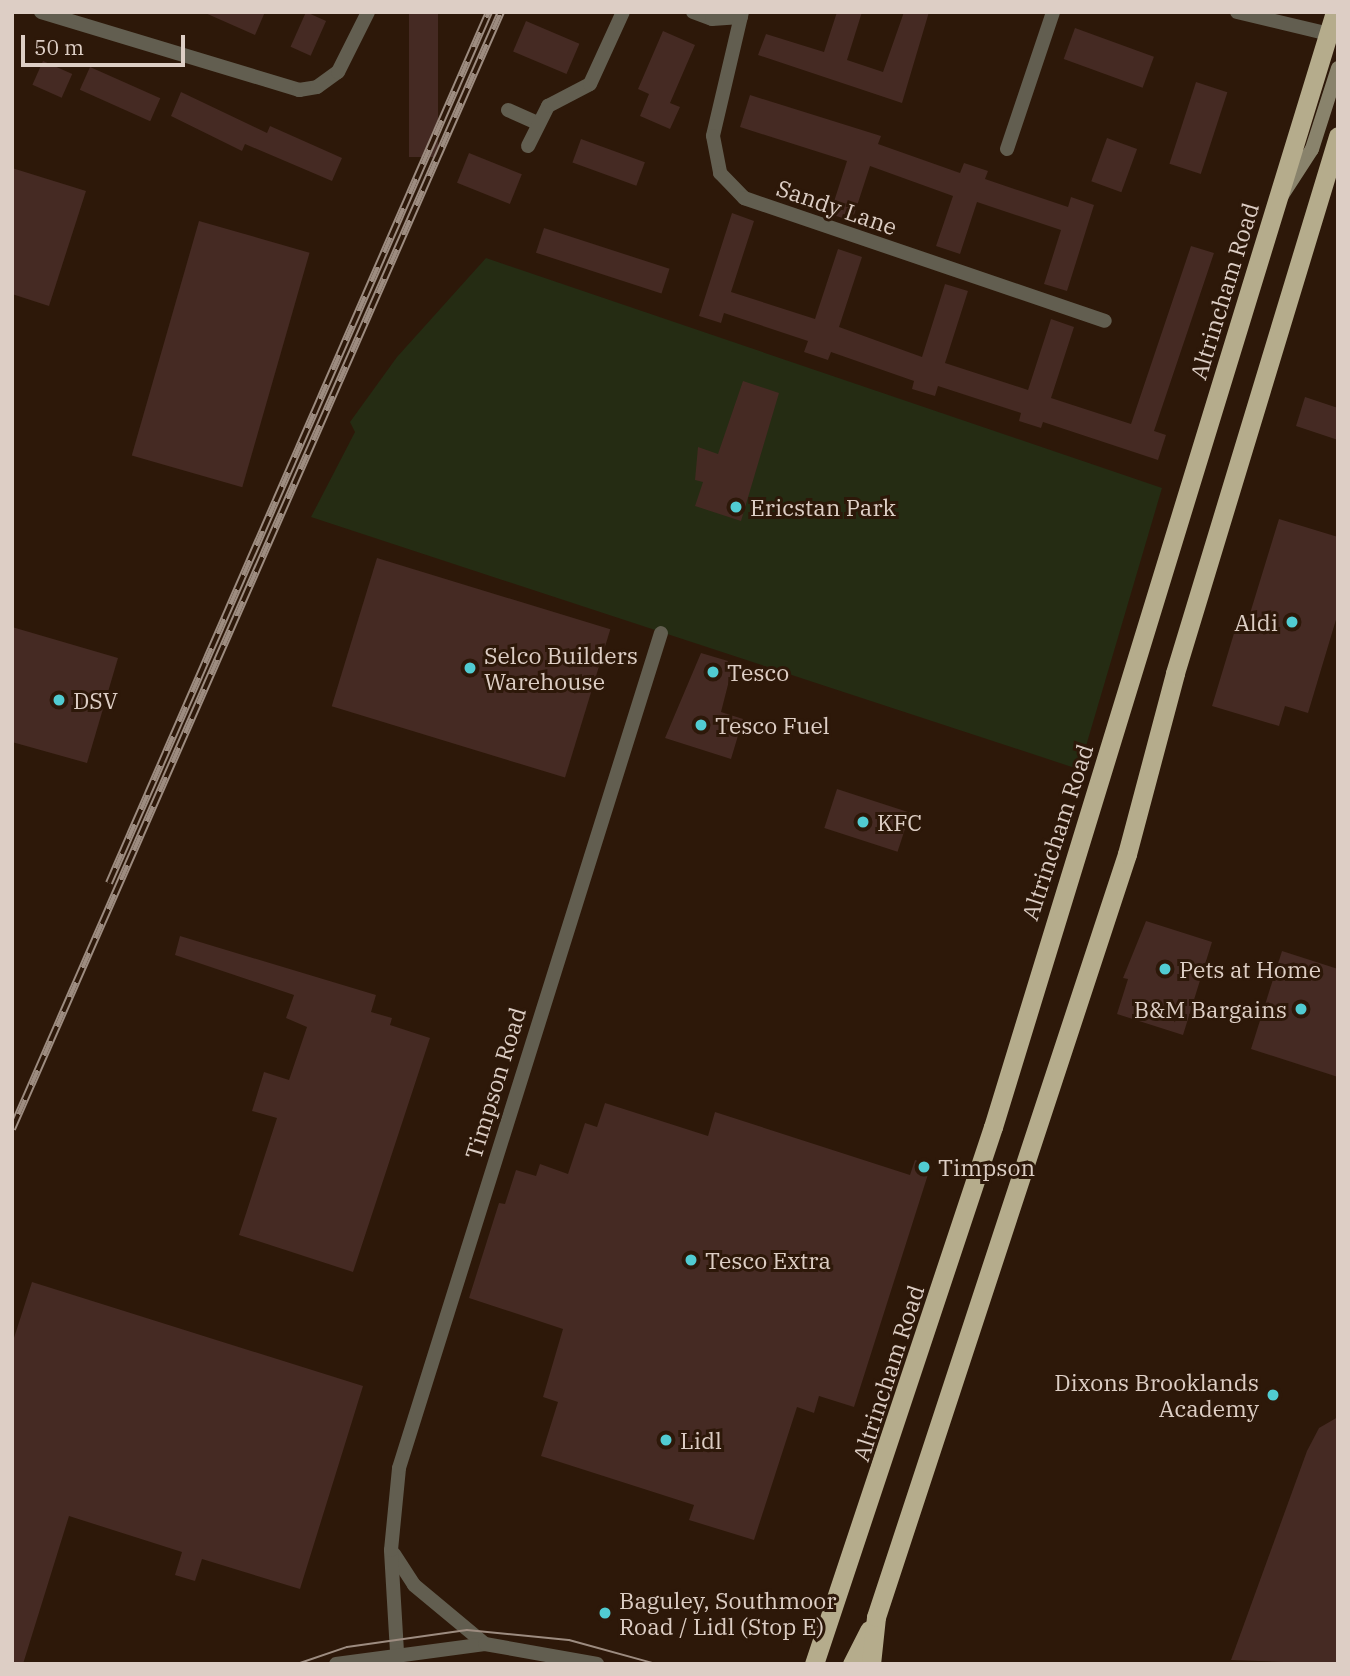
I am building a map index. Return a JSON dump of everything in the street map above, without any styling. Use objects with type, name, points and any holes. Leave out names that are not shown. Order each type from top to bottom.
[{"type":"highway","name":"Altrincham Road","points":[[817,1657],[997,1115],[1278,201],[1334,35],[1335,12]]},
{"type":"highway","points":[[852,1664],[876,1617],[1130,843],[1179,660],[1338,136]]},
{"type":"highway","points":[[871,1664],[876,1617]]},
{"type":"main road","points":[[1278,201],[1312,149],[1338,68]]},
{"type":"street","points":[[41,12],[299,90],[317,87],[338,72],[368,12]]},
{"type":"street","points":[[528,146],[537,123],[548,106],[590,84],[623,12]]},
{"type":"street","points":[[693,12],[712,19],[741,15]]},
{"type":"street","points":[[1007,149],[1053,12]]},
{"type":"street","points":[[1237,12],[1334,35]]},
{"type":"street","name":"Sandy Lane","points":[[741,15],[713,136],[720,173],[744,198],[1105,321]]},
{"type":"street","points":[[509,110],[537,123]]},
{"type":"street","name":"Timpson Road","points":[[397,1652],[391,1550],[395,1490],[410,1429],[661,633]]},
{"type":"street","points":[[391,1550],[414,1586],[485,1644]]},
{"type":"street","points":[[335,1664],[397,1652],[485,1644],[597,1664]]},
{"type":"street","points":[[803,1664],[817,1657]]},
{"type":"green space","name":"Ericstan Park","points":[[486,258],[1162,488],[1081,763],[1075,768],[311,517],[355,432],[350,422],[397,357]]},
{"type":"building","points":[[203,12],[265,12],[255,35]]},
{"type":"building","points":[[306,12],[326,21],[311,56],[291,47]]},
{"type":"building","points":[[409,12],[438,12],[438,157],[409,157]]},
{"type":"building","points":[[837,12],[862,12],[847,60],[883,72],[904,12],[929,12],[902,103],[758,55],[766,34],[824,52]]},
{"type":"building","points":[[526,21],[579,44],[566,74],[513,51]]},
{"type":"building","points":[[1075,28],[1154,57],[1143,88],[1064,59]]},
{"type":"building","points":[[663,31],[695,45],[670,103],[680,107],[670,129],[640,116],[649,94],[638,89]]},
{"type":"building","points":[[43,61],[72,74],[62,98],[32,85]]},
{"type":"building","points":[[90,67],[160,98],[150,121],[80,90]]},
{"type":"building","points":[[1196,82],[1227,92],[1201,174],[1169,164]]},
{"type":"building","points":[[181,92],[267,133],[270,126],[342,158],[332,181],[245,144],[242,151],[171,116]]},
{"type":"building","points":[[750,95],[881,136],[878,144],[960,173],[964,163],[988,171],[985,179],[1068,207],[1071,197],[1094,205],[1067,291],[1044,284],[1061,230],[977,202],[960,254],[936,246],[953,196],[870,166],[852,221],[830,214],[847,161],[740,127]]},
{"type":"building","points":[[1107,138],[1137,149],[1121,192],[1091,181]]},
{"type":"building","points":[[581,139],[645,162],[636,186],[572,162]]},
{"type":"building","points":[[469,153],[522,174],[510,204],[457,183]]},
{"type":"building","points":[[12,168],[86,191],[49,306],[12,294]]},
{"type":"building","points":[[732,213],[754,221],[731,292],[815,319],[838,249],[862,257],[839,327],[922,357],[945,284],[968,291],[945,363],[1028,390],[1051,319],[1074,327],[1051,398],[1131,424],[1191,246],[1214,253],[1154,431],[1166,435],[1158,460],[1043,422],[1041,428],[1019,421],[1021,413],[938,386],[935,396],[912,389],[914,381],[831,352],[828,360],[804,352],[808,341],[724,313],[721,323],[699,316]]},
{"type":"building","points":[[199,221],[310,253],[242,487],[132,456]]},
{"type":"building","points":[[544,228],[670,269],[662,294],[536,253]]},
{"type":"building","points":[[743,381],[779,393],[741,521],[695,506],[703,482],[695,480],[698,447],[718,454]]},
{"type":"building","points":[[1305,397],[1338,408],[1338,440],[1296,426]]},
{"type":"building","name":"Aldi","points":[[1279,519],[1338,537],[1338,613],[1308,713],[1285,706],[1279,726],[1212,706],[1235,630],[1244,633]]},
{"type":"building","name":"Selco Builders Warehouse","points":[[377,558],[610,629],[565,778],[332,706]]},
{"type":"building","name":"DSV","points":[[12,627],[118,658],[87,763],[12,742]]},
{"type":"building","points":[[701,653],[728,661],[726,667],[732,669],[721,712],[743,719],[731,759],[665,738]]},
{"type":"building","name":"KFC","points":[[837,789],[910,813],[898,852],[824,828]]},
{"type":"building","name":"Pets at Home","points":[[1146,921],[1212,942],[1183,1035],[1117,1014],[1128,979],[1123,978]]},
{"type":"building","points":[[180,936],[376,995],[371,1012],[392,1018],[390,1025],[430,1038],[353,1272],[239,1235],[277,1118],[252,1111],[264,1072],[289,1080],[307,1027],[286,1018],[294,995],[175,955]]},
{"type":"building","name":"B&M Bargains","points":[[1282,951],[1338,969],[1338,1077],[1251,1049]]},
{"type":"building","name":"Tesco Extra","points":[[605,1103],[708,1136],[715,1112],[910,1175],[915,1160],[931,1165],[854,1407],[819,1396],[814,1413],[797,1407],[754,1540],[689,1520],[694,1505],[541,1456],[558,1402],[543,1397],[563,1329],[469,1298],[499,1203],[505,1204],[516,1170],[536,1176],[540,1164],[568,1174],[585,1123],[597,1127]]},
{"type":"building","points":[[32,1282],[363,1386],[300,1589],[202,1559],[195,1581],[175,1575],[182,1552],[69,1516],[23,1664],[12,1664],[12,1344]]},
{"type":"building","points":[[1338,1417],[1338,1664],[1231,1660],[1307,1451],[1319,1428]]},
{"type":"tram line","points":[[297,1664],[347,1647],[467,1630],[569,1640],[656,1664]]},
{"type":"railway","points":[[109,883],[489,12]]},
{"type":"railway","points":[[12,1129],[501,12]]},
{"type":"place","name":"Ericstan Park","points":[[736,507]]},
{"type":"place","name":"Aldi","points":[[1292,622]]},
{"type":"place","name":"Selco Builders Warehouse","points":[[470,668]]},
{"type":"place","name":"Tesco","points":[[713,672]]},
{"type":"place","name":"DSV","points":[[59,700]]},
{"type":"place","name":"Tesco Fuel","points":[[701,725]]},
{"type":"place","name":"KFC","points":[[863,822]]},
{"type":"place","name":"Pets at Home","points":[[1165,969]]},
{"type":"place","name":"B&M Bargains","points":[[1301,1009]]},
{"type":"place","name":"Timpson","points":[[924,1167]]},
{"type":"place","name":"Tesco Extra","points":[[691,1260]]},
{"type":"place","name":"Dixons Brooklands Academy","points":[[1273,1395]]},
{"type":"place","name":"Lidl","points":[[666,1440]]},
{"type":"place","name":"Baguley, Southmoor Road / Lidl (Stop E)","points":[[605,1613]]}]
